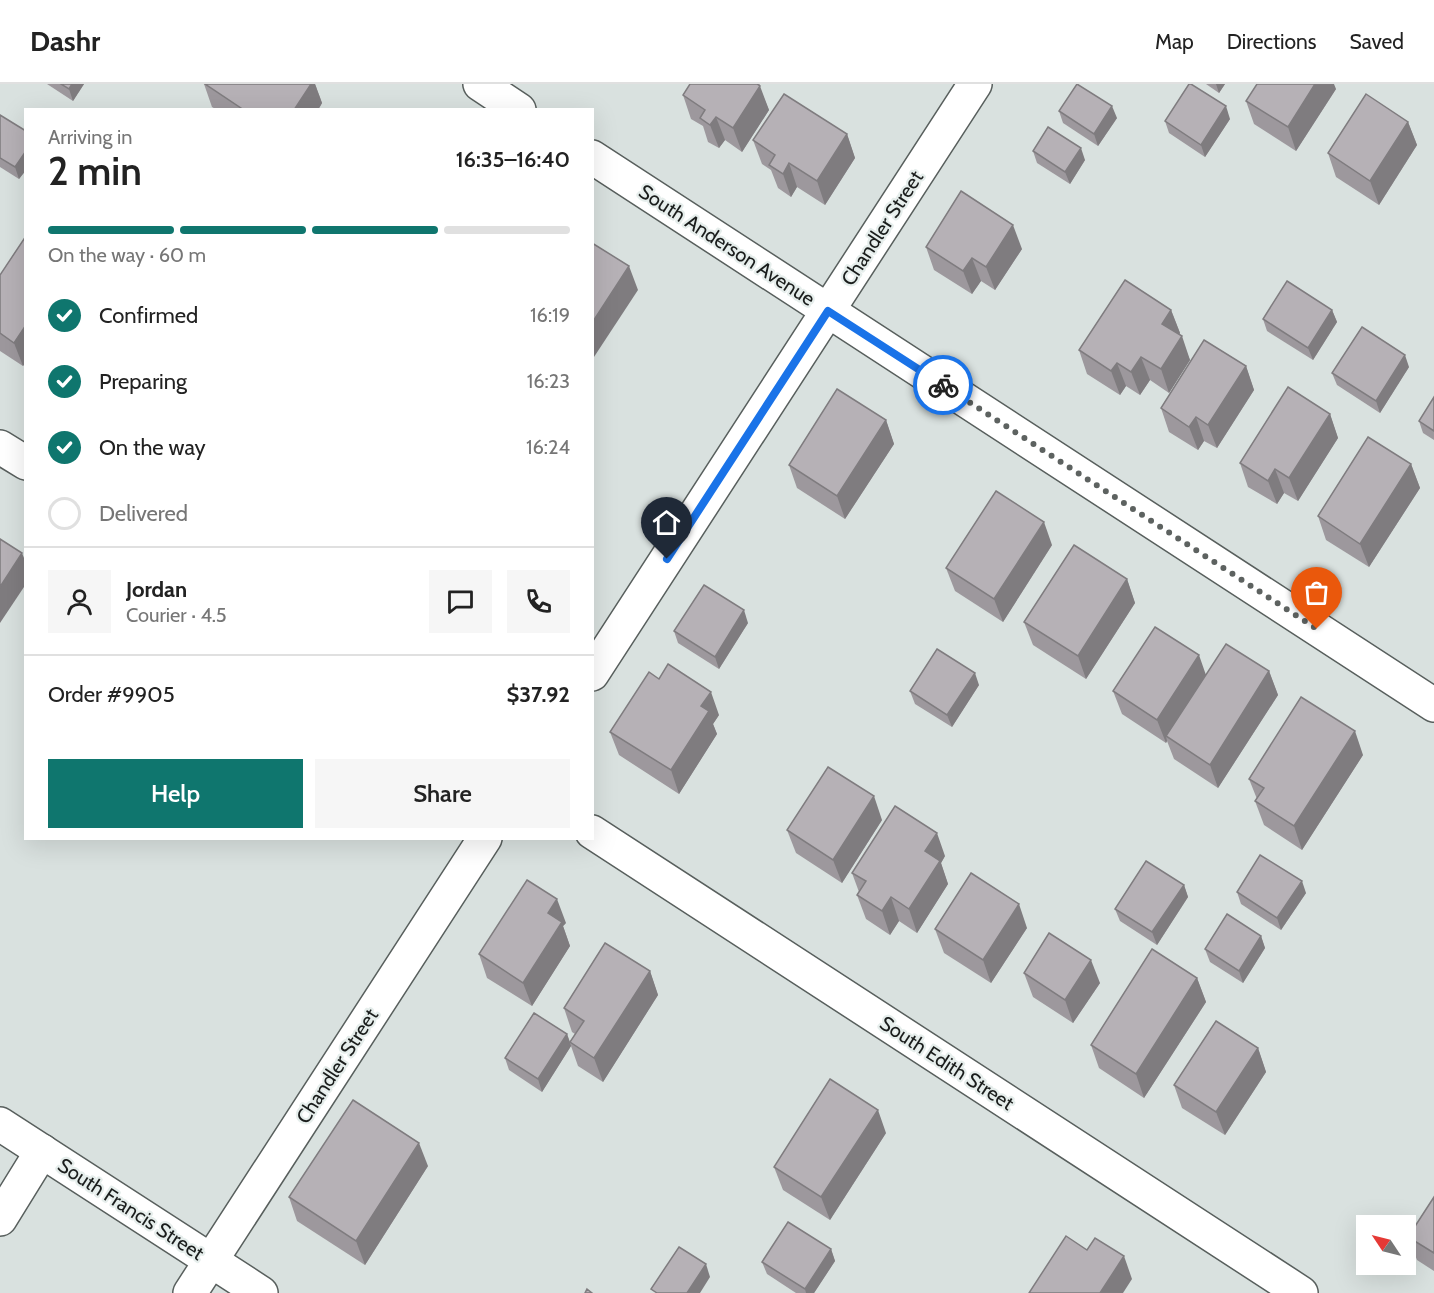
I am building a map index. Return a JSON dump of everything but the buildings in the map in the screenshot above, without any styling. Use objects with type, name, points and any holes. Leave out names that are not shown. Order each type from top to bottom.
[{"type":"street","points":[[480,84],[516,108]]},
{"type":"street","name":"Chandler Street","points":[[594,671],[975,84]]},
{"type":"street","name":"South Anderson Avenue","points":[[594,158],[1434,705]]},
{"type":"street","points":[[0,447],[24,462]]},
{"type":"street","name":"South Edith Street","points":[[594,833],[1301,1293]]},
{"type":"street","name":"Chandler Street","points":[[190,1293],[484,840]]},
{"type":"street","name":"South Francis Street","points":[[0,1124],[261,1293]]},
{"type":"street","points":[[0,1219],[42,1151]]},
{"type":"way so far","points":[[943,385],[1317,629]]},
{"type":"route","points":[[667,559],[828,311],[943,385]]}]
